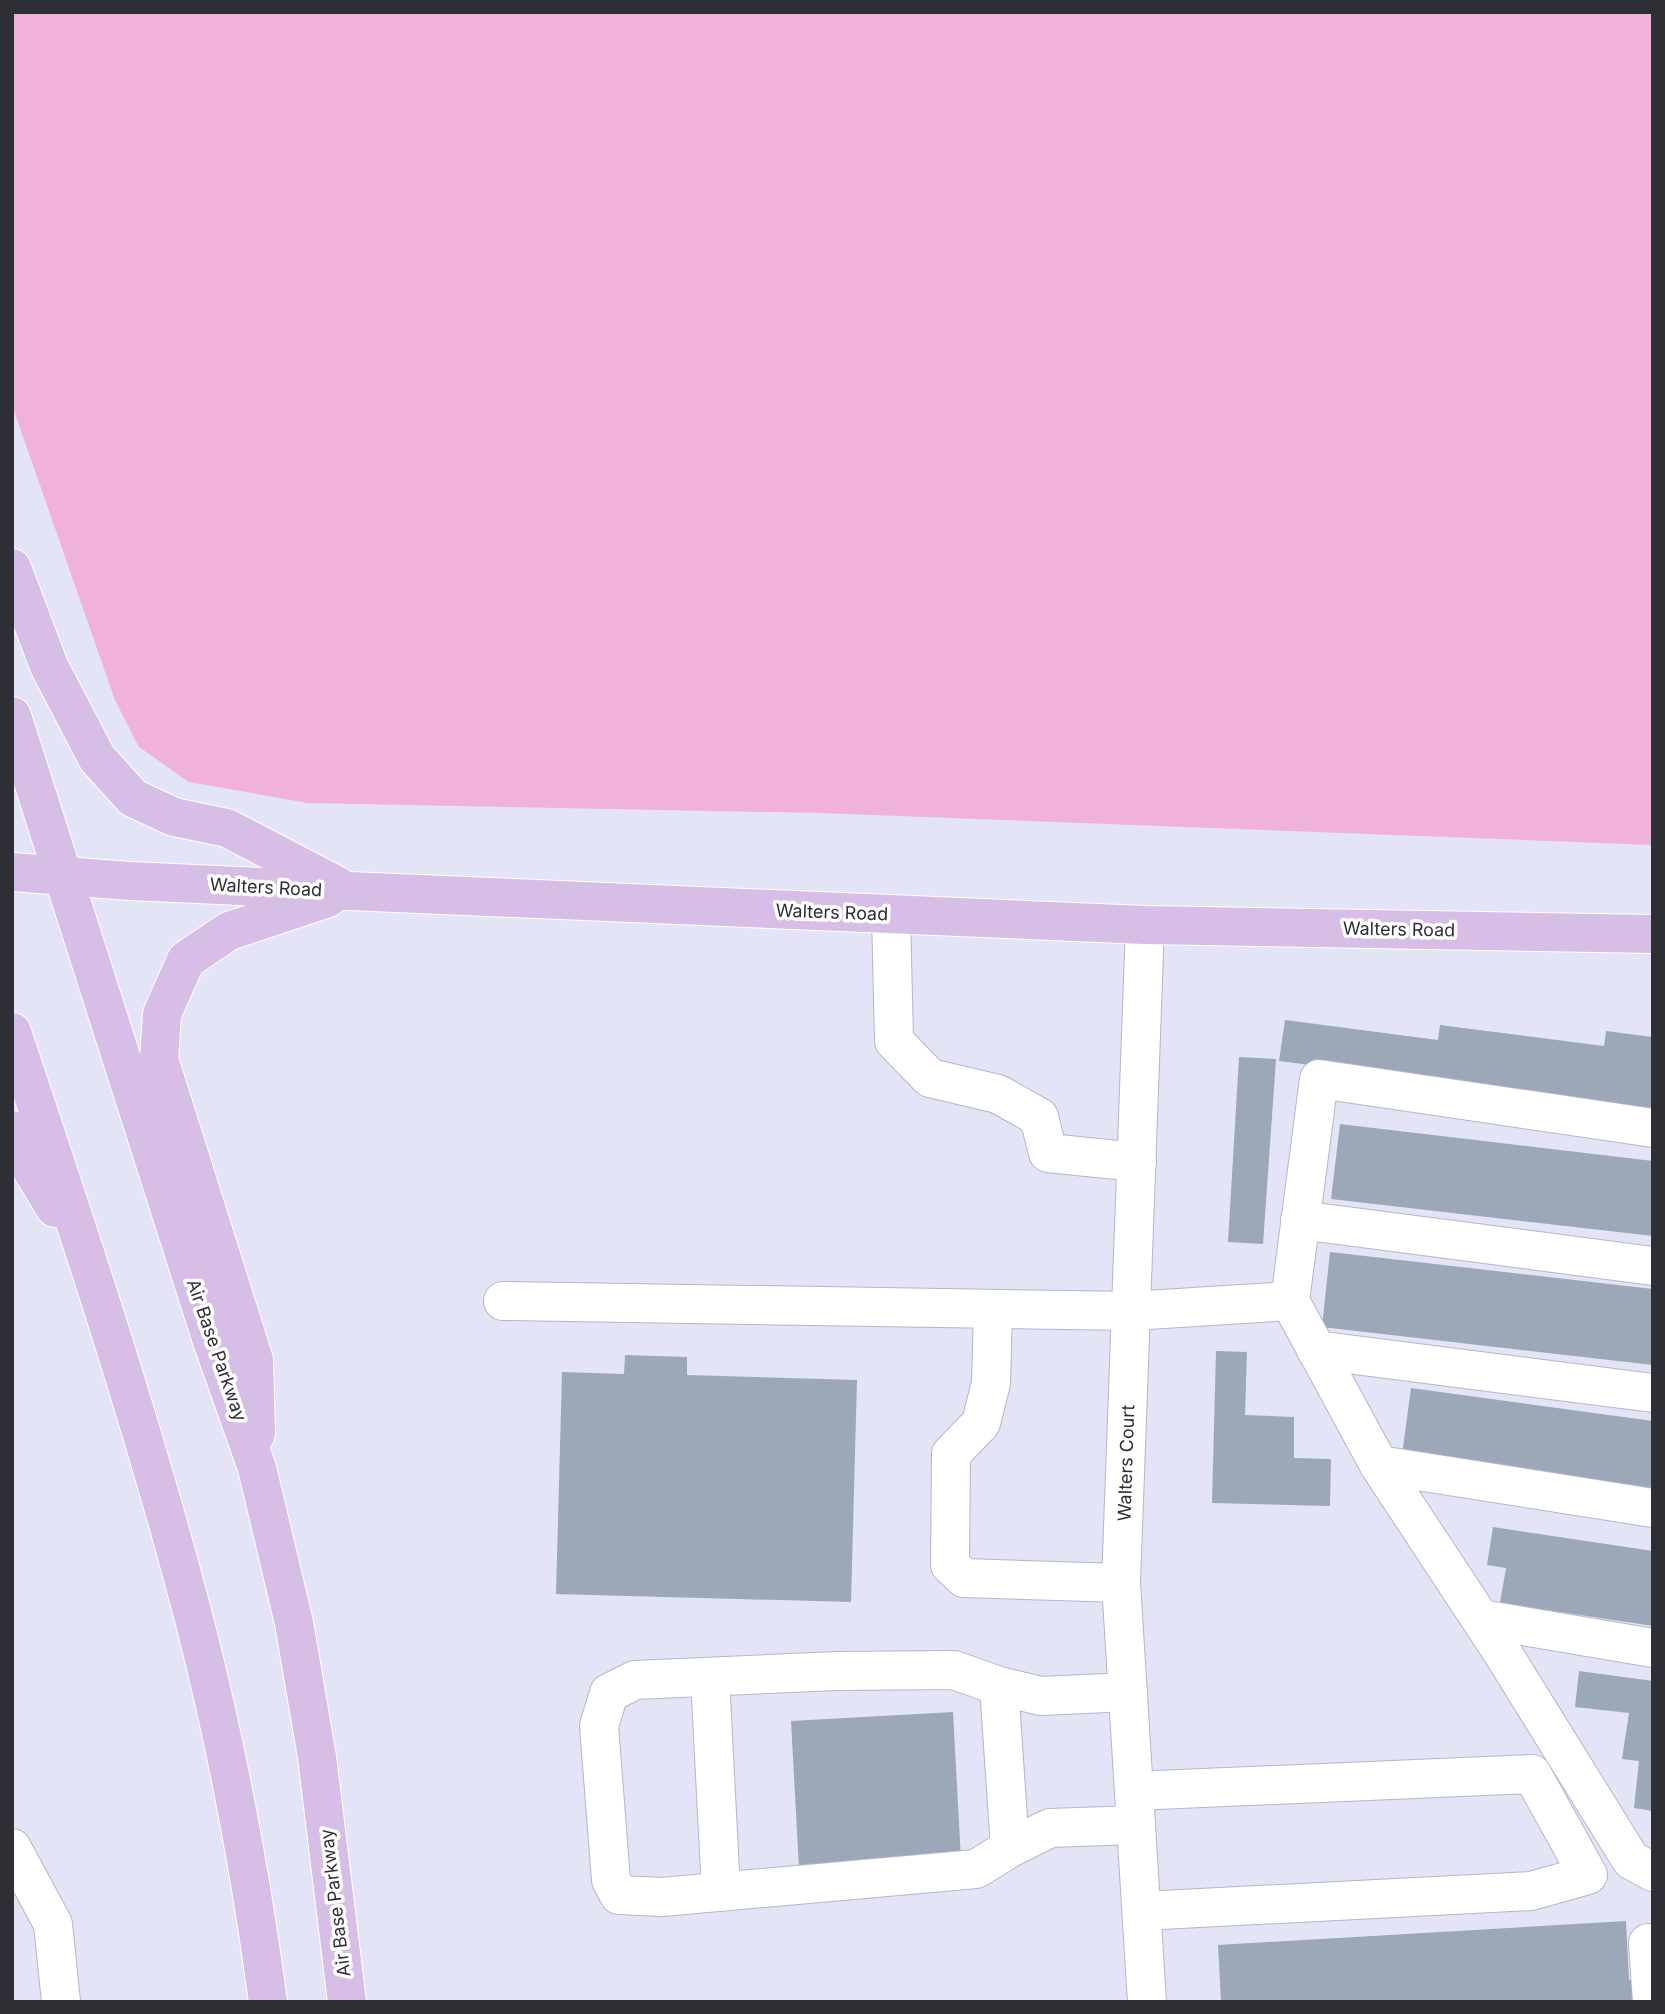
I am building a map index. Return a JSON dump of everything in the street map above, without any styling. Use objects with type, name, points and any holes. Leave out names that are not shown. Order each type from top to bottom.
[{"type":"main road","points":[[12,568],[49,666],[97,758],[133,798],[174,817],[226,828],[349,891]]},
{"type":"main road","name":"Air Base Parkway","points":[[12,716],[212,1341],[257,1468],[294,1623],[317,1757],[347,2002]]},
{"type":"main road","name":"Walters Road","points":[[12,872],[349,891],[1145,925],[1653,934]]},
{"type":"main road","points":[[257,1468],[254,1360],[159,1059],[162,1014],[186,960],[229,931],[349,891]]},
{"type":"main road","points":[[12,1032],[88,1259],[156,1482],[195,1624],[228,1765],[258,1927],[268,2002]]},
{"type":"main road","points":[[12,1130],[27,1162],[88,1259]]},
{"type":"street","points":[[891,914],[894,1041],[930,1078],[998,1094],[1038,1117],[1048,1153],[1137,1162]]},
{"type":"street","name":"Walters Court","points":[[1145,925],[1121,1583],[1147,2002]]},
{"type":"street","points":[[1653,1128],[1319,1079],[1290,1301],[1379,1465],[1481,1619],[1631,1860],[1653,1872]]},
{"type":"street","points":[[1300,1220],[1653,1266]]},
{"type":"street","points":[[503,1301],[1131,1311],[1290,1301]]},
{"type":"street","points":[[993,1309],[991,1383],[981,1423],[951,1454],[950,1565],[964,1578],[1121,1583]]},
{"type":"street","points":[[1316,1350],[1653,1393]]},
{"type":"street","points":[[1379,1465],[1653,1508]]},
{"type":"street","points":[[1481,1619],[1653,1648]]},
{"type":"street","points":[[1128,1692],[1041,1696],[999,1686],[954,1670],[836,1671],[635,1680],[609,1693],[599,1726],[611,1880],[619,1895],[662,1897],[976,1869],[1050,1828],[1135,1808],[1532,1774],[1588,1875],[1531,1891],[1142,1911]]},
{"type":"street","points":[[710,1677],[721,1892]]},
{"type":"street","points":[[999,1686],[1010,1848]]},
{"type":"street","points":[[12,1848],[53,1924],[61,2002]]},
{"type":"street","points":[[1648,1943],[1652,2002]]},
{"type":"shaded area","points":[[12,12],[1653,12],[1653,845],[821,813],[308,803],[189,782],[139,747],[115,700],[12,405]]},
{"type":"building","points":[[1285,1020],[1438,1040],[1440,1025],[1604,1046],[1606,1031],[1653,1037],[1653,1108],[1279,1061]]},
{"type":"building","points":[[1239,1057],[1276,1059],[1263,1244],[1228,1242]]},
{"type":"building","points":[[1340,1124],[1653,1161],[1653,1236],[1331,1199]]},
{"type":"building","points":[[1330,1252],[1653,1289],[1653,1365],[1322,1327]]},
{"type":"building","points":[[1216,1351],[1247,1352],[1245,1415],[1294,1417],[1294,1458],[1331,1459],[1330,1506],[1212,1503]]},
{"type":"building","points":[[625,1355],[687,1357],[687,1375],[857,1380],[851,1602],[556,1594],[562,1372],[624,1374]]},
{"type":"building","points":[[1411,1388],[1653,1421],[1653,1497],[1401,1463]]},
{"type":"building","points":[[1493,1527],[1653,1551],[1653,1626],[1500,1603],[1506,1568],[1487,1565]]},
{"type":"building","points":[[1579,1671],[1653,1681],[1653,1811],[1634,1808],[1639,1761],[1622,1759],[1629,1713],[1575,1707]]},
{"type":"building","points":[[953,1712],[961,1860],[799,1868],[791,1721]]},
{"type":"building","points":[[1626,1921],[1629,1980],[1647,1979],[1648,2002],[1221,2002],[1218,1945]]}]
